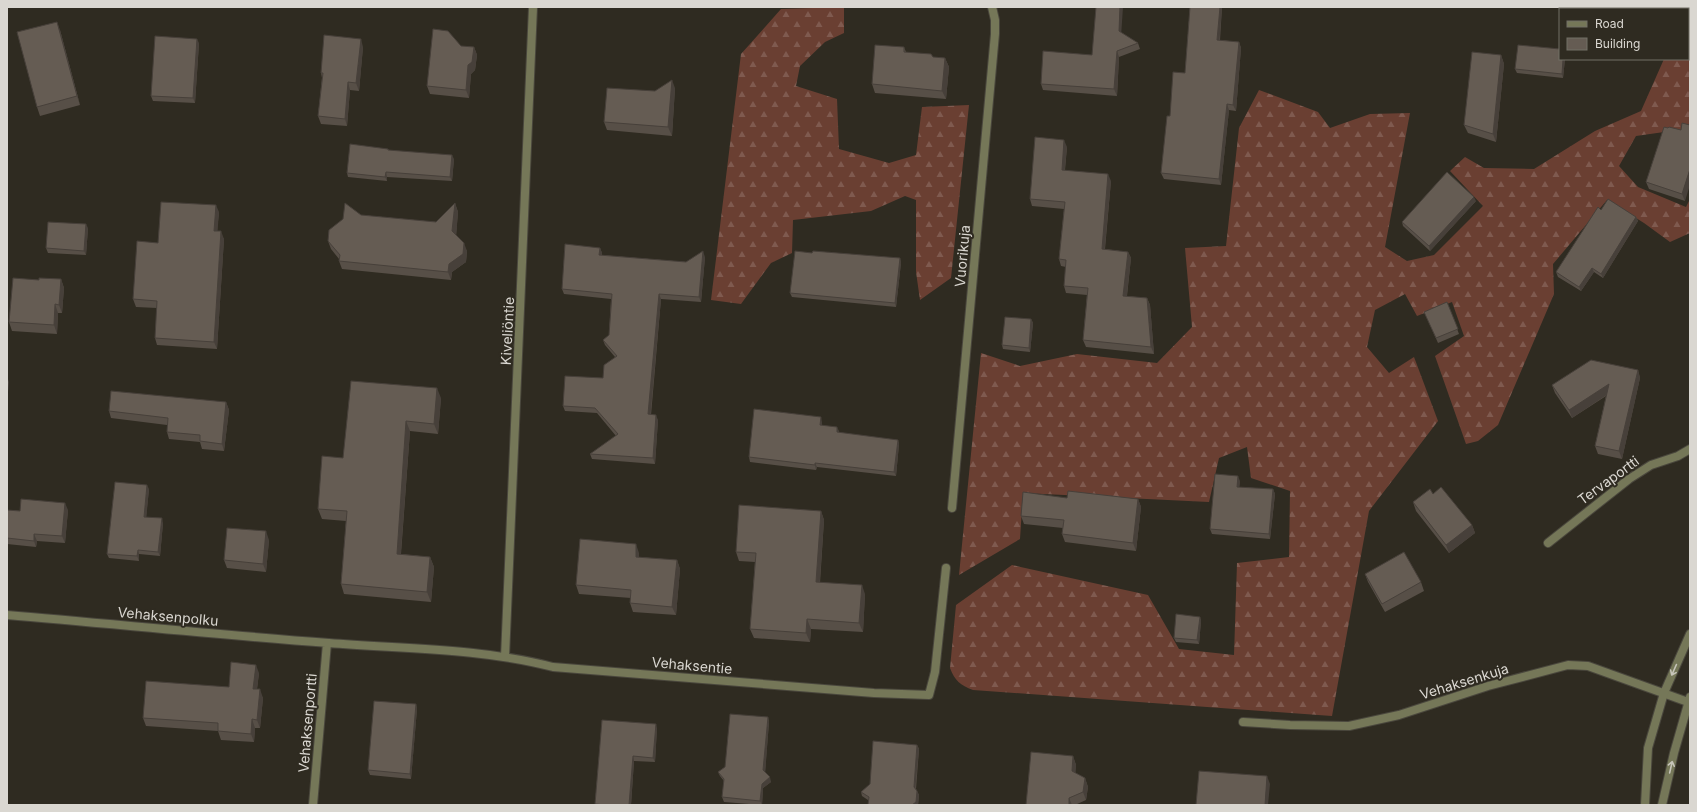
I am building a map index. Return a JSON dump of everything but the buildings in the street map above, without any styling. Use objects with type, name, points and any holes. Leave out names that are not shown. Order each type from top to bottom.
[{"type":"street","name":"Kiveliöntie","points":[[505,657],[533,7]]},
{"type":"street","name":"Vuorikuja","points":[[952,508],[995,34],[995,20],[992,7]]},
{"type":"street","name":"Tervaportti","points":[[1548,543],[1628,479],[1651,465],[1678,456],[1690,449]]},
{"type":"street","name":"Vehaksentie","points":[[327,643],[505,657],[553,667],[874,693],[929,695],[935,672],[946,568]]},
{"type":"street","name":"Vehaksenpolku","points":[[7,615],[327,643]]},
{"type":"street","points":[[1646,805],[1648,748],[1664,693],[1690,634]]},
{"type":"street","name":"Vehaksenportti","points":[[313,805],[327,643]]},
{"type":"street","name":"Vehaksenkuja","points":[[1243,722],[1290,725],[1349,726],[1399,714],[1488,686],[1568,666],[1588,666],[1664,693],[1689,699]]},
{"type":"street","points":[[1662,805],[1689,699]]},
{"type":"green space","points":[[844,7],[844,33],[825,42],[800,66],[796,86],[837,99],[839,149],[889,163],[916,155],[922,107],[969,105],[951,278],[920,300],[916,272],[916,200],[905,196],[871,211],[793,220],[792,253],[771,263],[741,304],[711,300],[741,54],[781,9]]},
{"type":"green space","points":[[1690,7],[1690,134],[1678,130],[1636,136],[1619,166],[1638,187],[1686,207],[1690,199],[1690,233],[1670,242],[1644,223],[1607,200],[1553,264],[1554,294],[1498,425],[1478,441],[1466,444],[1435,356],[1464,336],[1452,302],[1417,316],[1405,294],[1375,310],[1367,347],[1389,373],[1414,357],[1438,421],[1369,511],[1332,716],[973,690],[961,684],[956,679],[950,668],[956,605],[1012,565],[1148,595],[1179,649],[1234,655],[1237,563],[1289,557],[1290,491],[1251,478],[1247,447],[1219,458],[1209,502],[1023,493],[1020,539],[959,575],[981,353],[1020,366],[1077,354],[1157,363],[1192,327],[1185,248],[1226,246],[1239,128],[1259,90],[1318,112],[1330,128],[1370,114],[1410,113],[1385,247],[1407,261],[1434,255],[1483,206],[1450,171],[1465,157],[1484,168],[1534,169],[1595,131],[1641,111],[1664,60],[1689,60],[1688,8]]}]
